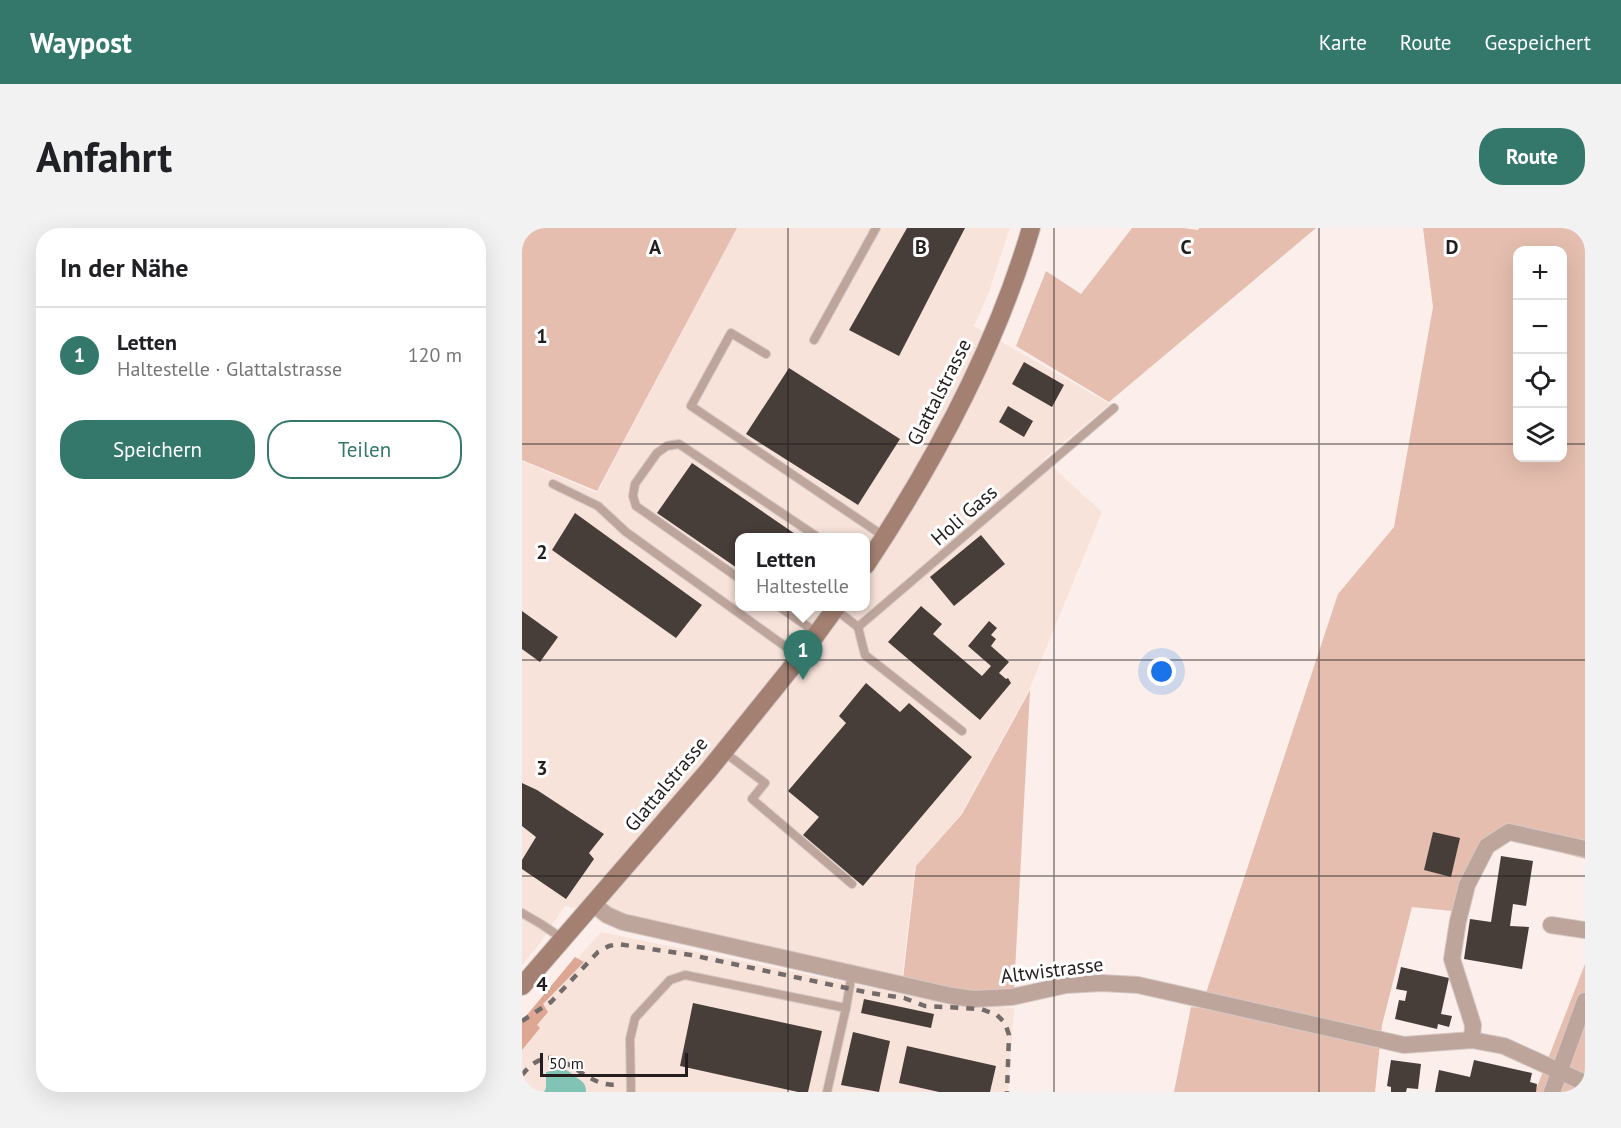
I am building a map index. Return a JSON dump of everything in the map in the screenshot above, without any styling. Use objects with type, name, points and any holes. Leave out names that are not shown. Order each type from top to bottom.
[{"type":"street","name":"Glattalstrasse","points":[[870,559],[916,487],[974,379],[1009,294],[1031,228]]},
{"type":"street","name":"Glattalstrasse","points":[[522,986],[723,752],[800,657],[834,611]]},
{"type":"street","points":[[1472,1040],[1473,1025],[1452,959],[1467,885],[1487,846],[1509,832],[1585,849]]},
{"type":"street","name":"Altwistrasse","points":[[592,904],[607,915],[623,922],[952,996],[973,999],[1012,997],[1066,986],[1102,982],[1138,985],[1404,1045],[1472,1040],[1504,1046],[1585,1083]]},
{"type":"street","points":[[1551,925],[1585,930]]},
{"type":"street","points":[[1552,1092],[1585,1001]]},
{"type":"lane","points":[[814,339],[876,228]]},
{"type":"lane","points":[[766,354],[731,333],[691,406],[885,537]]},
{"type":"lane","name":"Holi Gass","points":[[858,627],[1114,408]]},
{"type":"lane","points":[[735,575],[636,506],[633,496],[634,484],[657,453],[667,446],[679,444],[813,533]]},
{"type":"lane","points":[[553,484],[598,506],[626,532],[735,610]]},
{"type":"lane","points":[[736,611],[800,657]]},
{"type":"lane","points":[[785,611],[817,633]]},
{"type":"lane","points":[[839,611],[858,627],[865,656],[962,731]]},
{"type":"lane","points":[[723,752],[765,783],[752,799],[852,884]]},
{"type":"lane","points":[[522,913],[563,939]]},
{"type":"lane","points":[[827,1092],[852,973]]},
{"type":"lane","points":[[631,1092],[630,1039],[635,1018],[670,980],[685,975],[846,1008]]},
{"type":"shaded area","points":[[522,228],[737,228],[597,491],[522,460]]},
{"type":"shaded area","points":[[737,228],[1010,228],[989,292],[974,326],[1110,404],[1044,459],[1102,512],[1029,690],[961,814],[915,867],[902,979],[565,906],[522,965],[522,461],[597,493]]},
{"type":"shaded area","points":[[1132,228],[1198,230],[1199,228],[1316,228],[1109,402],[1016,346],[1046,271],[1081,294]]},
{"type":"shaded area","points":[[1423,228],[1585,228],[1585,859],[1489,834],[1452,911],[1412,907],[1382,1025],[1375,1092],[1174,1092],[1191,1007],[1201,1008],[1338,594],[1394,527],[1433,307]]},
{"type":"shaded area","points":[[1030,690],[1014,990],[975,994],[903,979],[916,866],[962,814]]},
{"type":"shaded area","points":[[601,932],[930,1000],[1014,1008],[1008,1092],[522,1092],[522,1021]]},
{"type":"shaded area","points":[[575,957],[584,962],[543,1004],[548,1012],[537,1025],[540,1028],[522,1050],[522,1021]]},
{"type":"shaded area","points":[[1585,964],[1585,1092],[1535,1092]]},
{"type":"water","points":[[563,1069],[583,1083],[586,1092],[544,1092],[546,1072]]},
{"type":"building","points":[[907,228],[965,228],[899,356],[849,330]]},
{"type":"building","points":[[1024,362],[1064,385],[1052,407],[1012,384]]},
{"type":"building","points":[[789,368],[900,439],[858,505],[746,434]]},
{"type":"building","points":[[1008,406],[1033,421],[1024,437],[999,422]]},
{"type":"building","points":[[692,463],[794,533],[735,533],[735,567],[657,513]]},
{"type":"building","points":[[575,513],[702,605],[676,638],[552,550]]},
{"type":"building","points":[[981,535],[1005,564],[954,606],[930,577]]},
{"type":"building","points":[[921,606],[942,624],[933,634],[982,676],[991,666],[968,646],[989,621],[997,628],[991,635],[996,639],[991,646],[1009,662],[999,673],[1006,679],[1008,678],[1011,683],[980,720],[888,642]]},
{"type":"building","points":[[522,611],[558,637],[540,662],[522,649]]},
{"type":"building","points":[[866,683],[900,712],[909,703],[972,757],[863,886],[803,835],[819,817],[788,791],[846,723],[839,716]]},
{"type":"building","points":[[522,783],[537,790],[604,834],[589,853],[594,859],[566,899],[522,869],[522,860],[536,837],[522,826]]},
{"type":"building","points":[[1433,832],[1460,838],[1451,877],[1424,870]]},
{"type":"building","points":[[1501,856],[1533,861],[1526,906],[1513,904],[1510,926],[1529,927],[1522,969],[1464,959],[1470,919],[1491,922]]},
{"type":"building","points":[[1401,967],[1449,978],[1441,1014],[1452,1016],[1449,1027],[1438,1024],[1437,1029],[1395,1019],[1399,1000],[1405,1001],[1407,991],[1396,989]]},
{"type":"building","points":[[864,999],[934,1014],[931,1028],[861,1013]]},
{"type":"building","points":[[693,1003],[822,1031],[808,1092],[798,1092],[680,1066]]},
{"type":"building","points":[[853,1032],[890,1041],[879,1092],[841,1085]]},
{"type":"building","points":[[907,1046],[996,1066],[990,1092],[939,1092],[899,1083]]},
{"type":"building","points":[[1391,1060],[1421,1064],[1418,1089],[1407,1088],[1406,1092],[1391,1092],[1391,1087],[1387,1086]]},
{"type":"building","points":[[1474,1060],[1532,1073],[1530,1082],[1537,1084],[1536,1092],[1435,1092],[1439,1070],[1470,1077]]},
{"type":"railway","points":[[522,1021],[551,1002],[598,952],[618,944],[691,955],[870,993],[904,998],[925,1006],[981,1009],[997,1015],[1005,1023],[1009,1035],[1007,1092]]},
{"type":"railway","points":[[522,1075],[535,1063],[547,1058],[570,1065],[593,1080],[606,1084],[620,1084]]},
{"type":"place","name":"Letten","points":[[803,680]]}]
